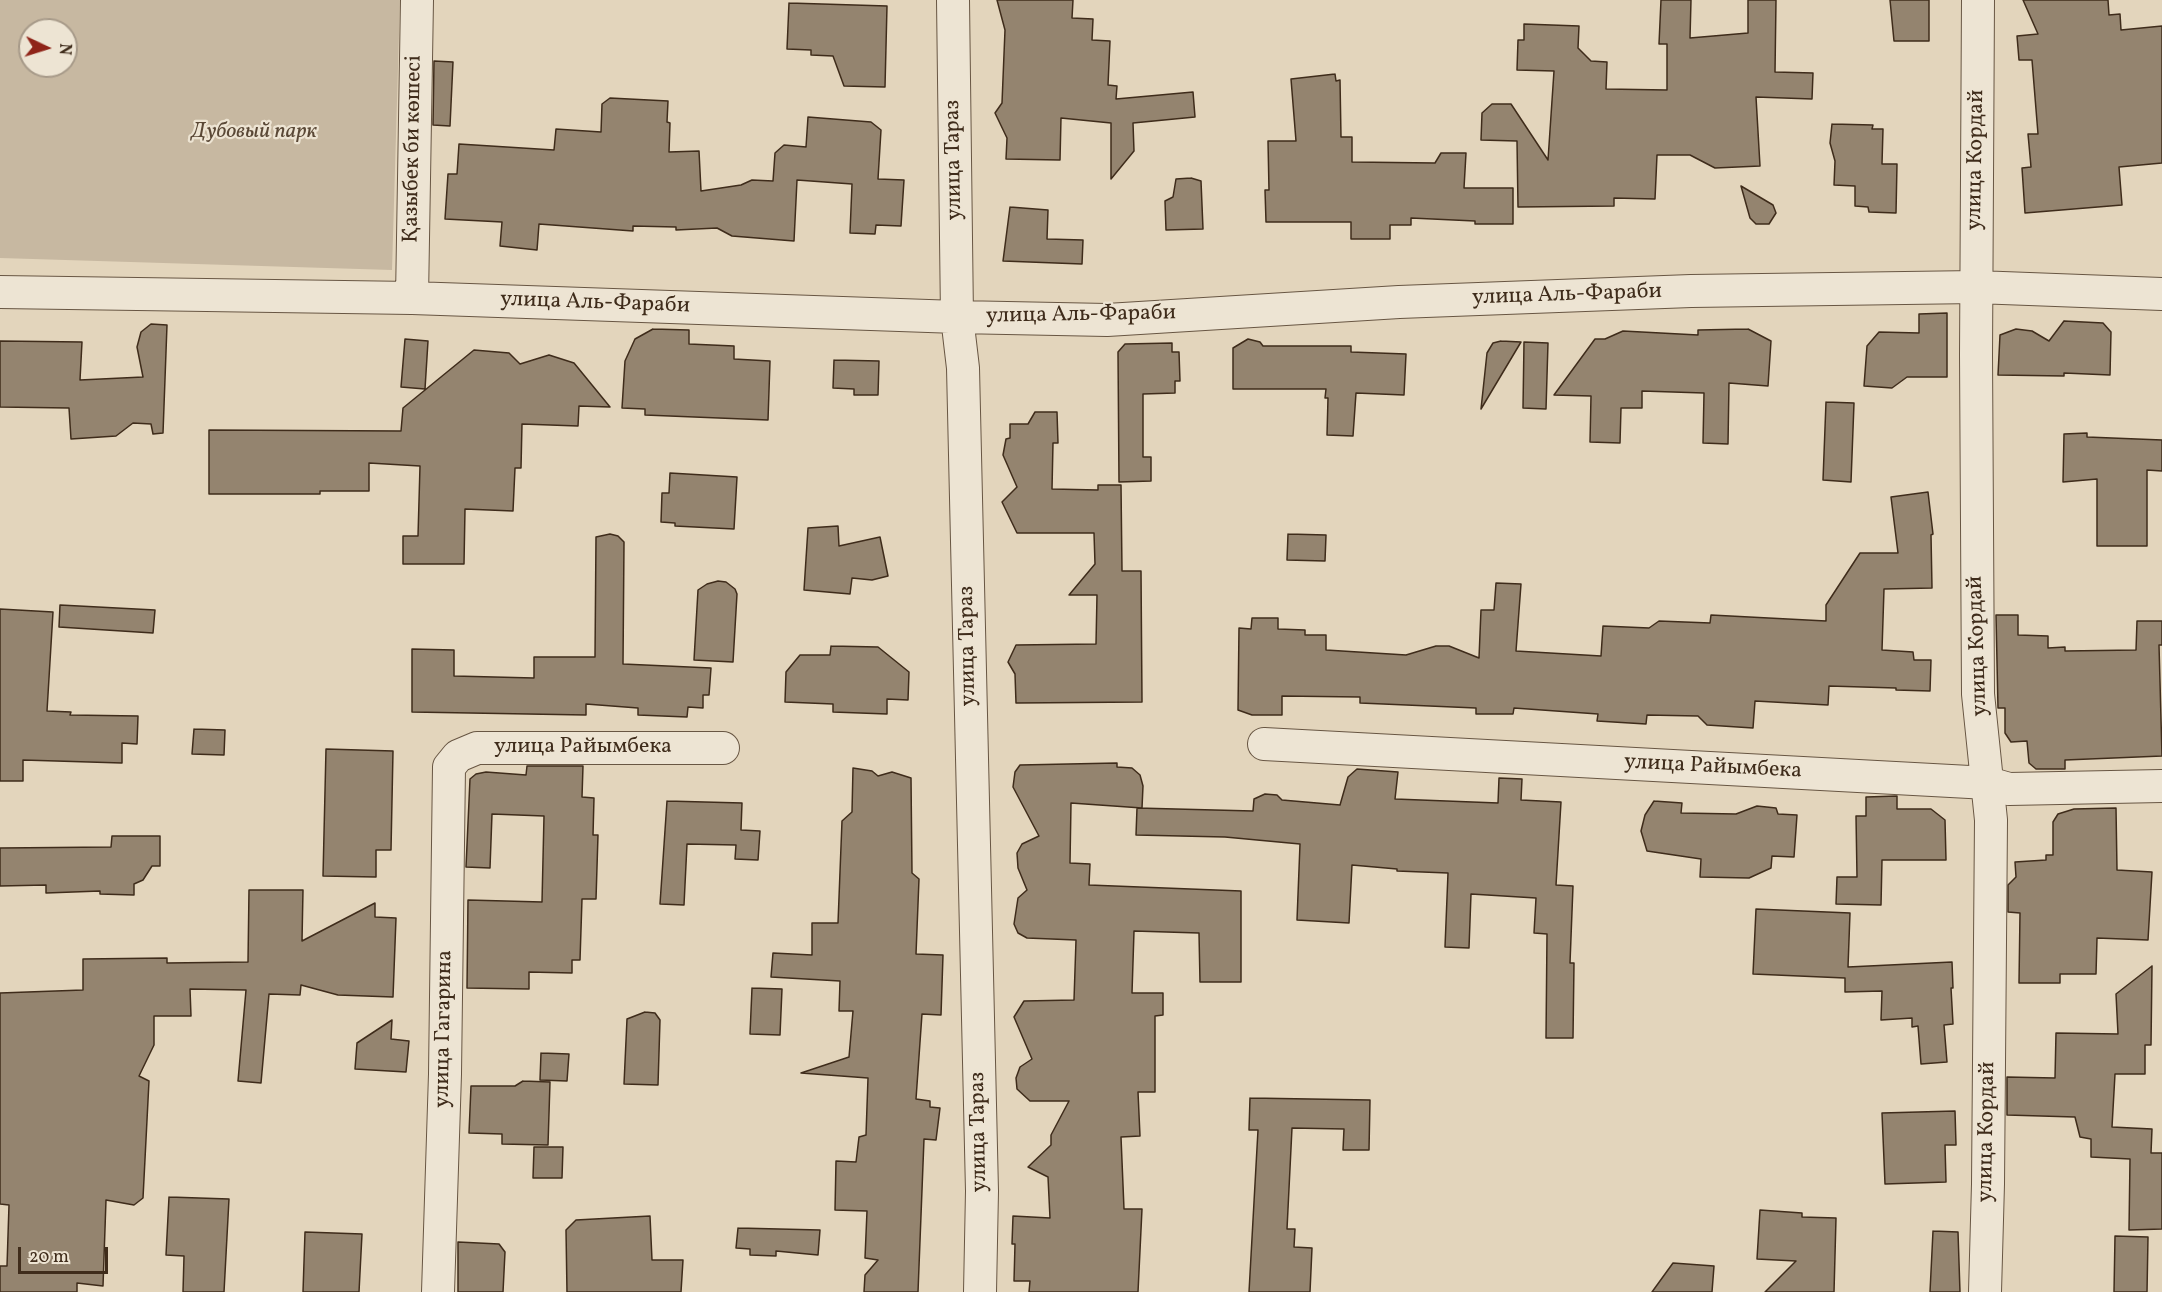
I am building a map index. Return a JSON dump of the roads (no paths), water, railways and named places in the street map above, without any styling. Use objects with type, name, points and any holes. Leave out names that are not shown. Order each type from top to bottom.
[{"type":"street","name":"Қазыбек би көшесі","points":[[412,298],[417,0]]},
{"type":"street","name":"улица Тараз","points":[[953,0],[957,317],[963,368],[982,1191],[980,1292]]},
{"type":"street","name":"улица Кордай","points":[[1978,0],[1976,287],[1978,694],[1991,820],[1985,1292]]},
{"type":"street","name":"улица Аль-Фараби","points":[[0,292],[412,298],[1107,320],[1399,302],[1691,291],[1976,287],[2162,294]]},
{"type":"street","name":"улица Райымбека","points":[[1264,744],[1988,783],[2009,789],[2162,786]]},
{"type":"street","name":"улица Райымбека","points":[[449,767],[458,756],[477,748],[723,748]]},
{"type":"street","name":"улица Гагарина","points":[[438,1292],[445,1074],[449,767]]},
{"type":"park label","name":"Дубовый парк","points":[[254,133]]}]
